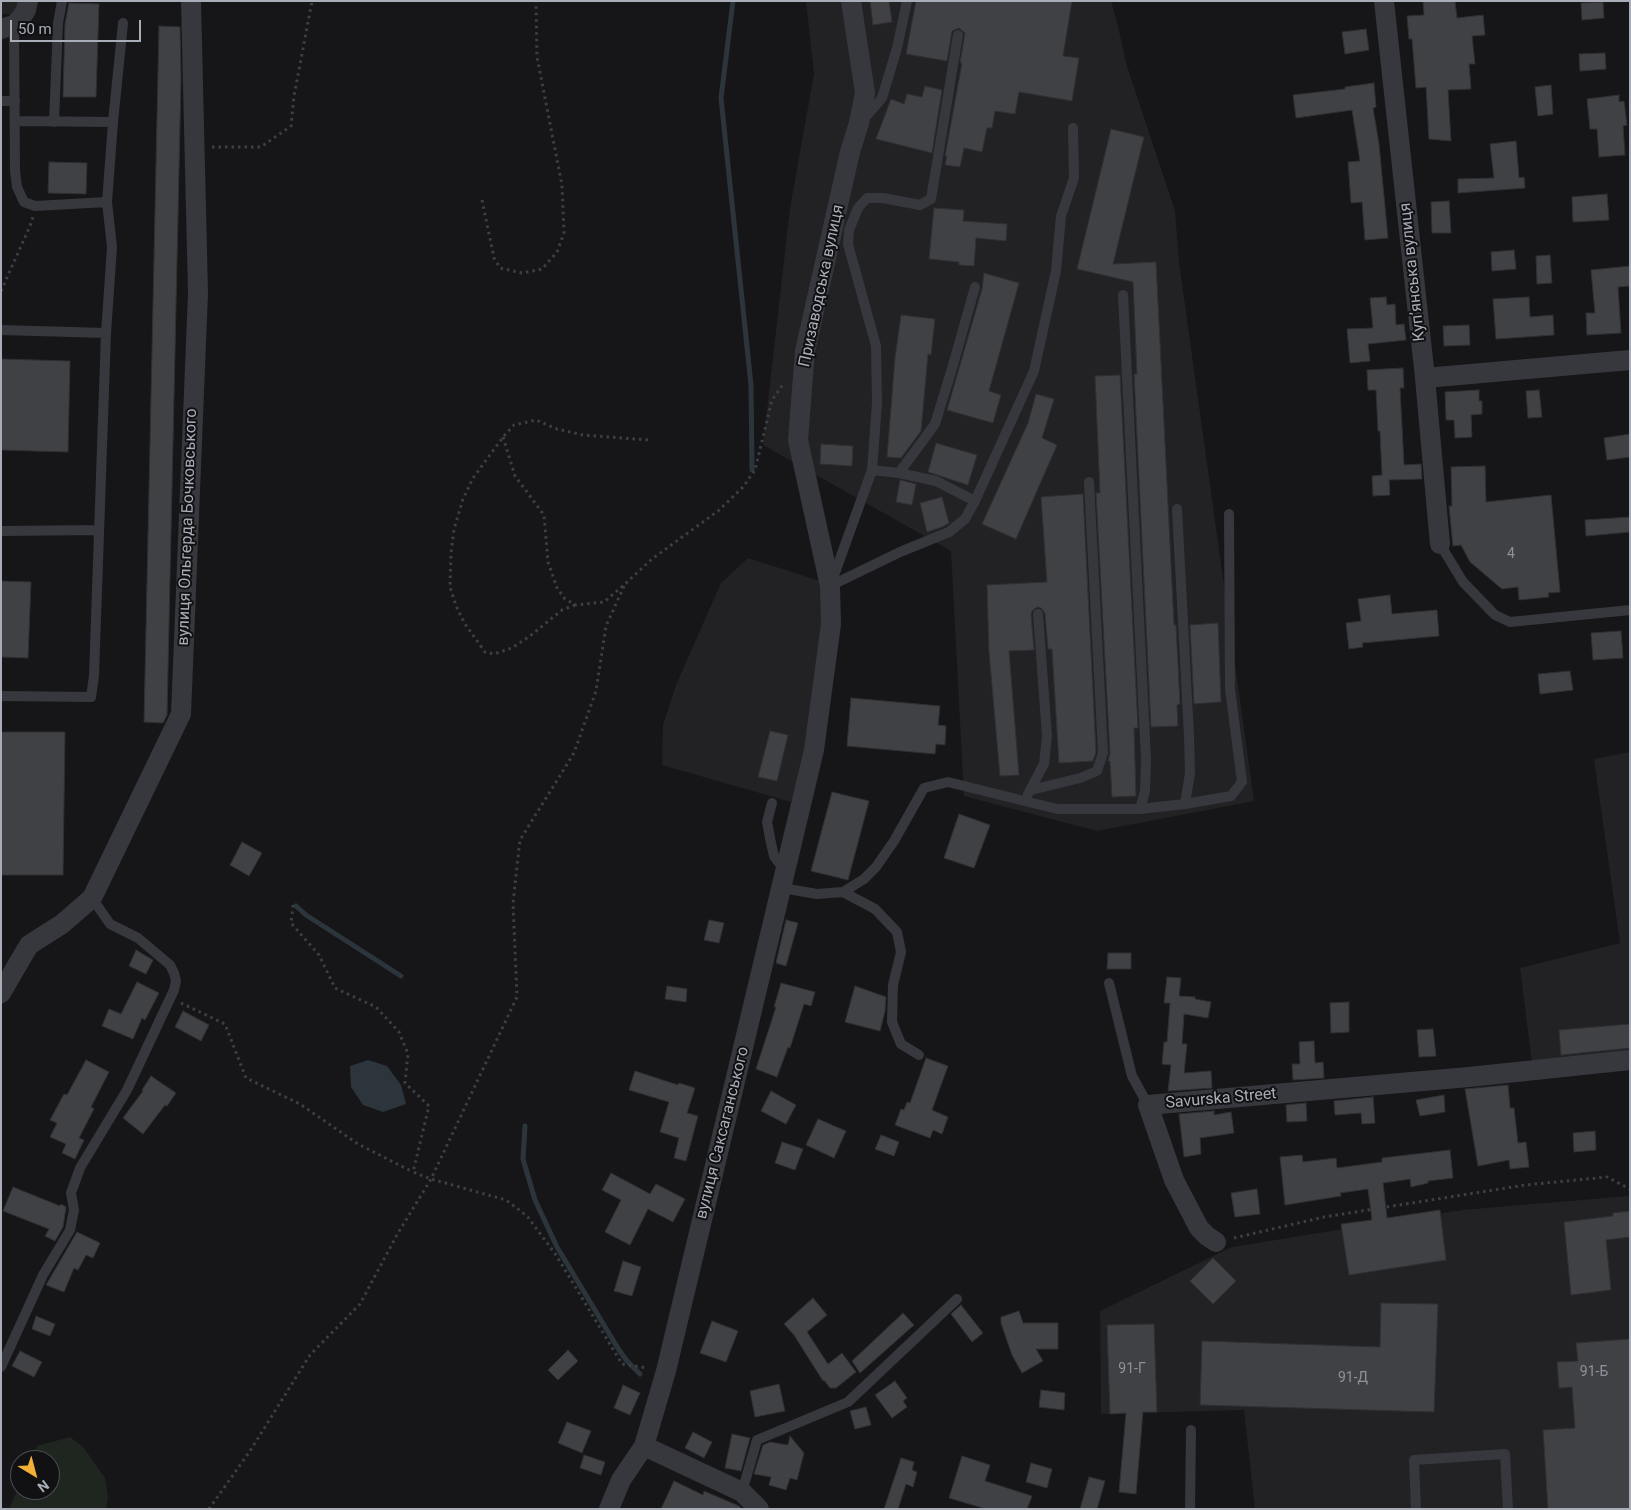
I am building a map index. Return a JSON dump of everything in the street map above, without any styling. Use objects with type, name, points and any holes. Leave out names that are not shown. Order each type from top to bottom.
[{"type":"street","name":"вулиця Ольгерда Бочковського","points":[[1,993],[29,945],[62,924],[92,898],[180,714],[198,294],[191,1]]},
{"type":"street","name":"Призаводська вулиця","points":[[814,750],[831,624],[830,586],[798,440],[805,351],[849,206],[850,152],[860,123],[865,93],[851,1]]},
{"type":"street","name":"Купʼянська вулиця","points":[[1384,1],[1440,544]]},
{"type":"street","points":[[1424,378],[1630,360]]},
{"type":"street","name":"вулиця Саксаганського","points":[[609,1509],[621,1480],[644,1446],[666,1371],[814,750]]},
{"type":"street","name":"Savurska Street","points":[[1216,1242],[1206,1236],[1199,1228],[1174,1180],[1148,1105],[1469,1077],[1630,1060]]},
{"type":"street","points":[[644,1446],[742,1492],[759,1509]]},
{"type":"lane","points":[[54,122],[58,23],[62,1]]},
{"type":"lane","points":[[860,123],[882,98],[897,48],[907,1]]},
{"type":"lane","points":[[16,19],[15,171],[17,187],[24,202],[35,206],[107,202]]},
{"type":"lane","points":[[1,696],[91,698],[94,676],[106,333],[112,248],[107,202],[123,23]]},
{"type":"lane","points":[[830,586],[872,470],[877,403],[876,346],[848,244],[849,206],[867,198],[882,198],[920,205],[931,199],[958,35]]},
{"type":"lane","points":[[1,101],[15,101]]},
{"type":"lane","points":[[15,121],[113,122]]},
{"type":"lane","points":[[830,586],[900,552],[949,532],[965,519],[975,501],[1034,371],[1056,271],[1061,216],[1074,178],[1073,128]]},
{"type":"lane","points":[[899,473],[934,424],[975,286]]},
{"type":"lane","points":[[1124,295],[1146,758],[1145,791],[1140,809]]},
{"type":"lane","points":[[1,330],[106,333]]},
{"type":"lane","points":[[872,470],[899,473],[936,481],[975,501]]},
{"type":"lane","points":[[1031,790],[1080,778],[1097,771],[1103,754],[1089,482]]},
{"type":"lane","points":[[1177,509],[1190,773],[1185,804]]},
{"type":"lane","points":[[772,803],[767,822],[774,856],[784,880],[816,894],[842,892],[864,880],[876,867],[894,841],[924,788],[948,782],[1057,809],[1140,809],[1231,796],[1242,782],[1230,689],[1229,514]]},
{"type":"lane","points":[[1,531],[99,530]]},
{"type":"lane","points":[[1440,544],[1463,582],[1495,615],[1510,622],[1630,610]]},
{"type":"lane","points":[[1024,801],[1044,764],[1048,736],[1038,614]]},
{"type":"lane","points":[[842,892],[874,909],[897,932],[901,952],[893,985],[892,1022],[901,1044],[919,1055]]},
{"type":"lane","points":[[1,1367],[43,1275],[70,1230],[74,1210],[71,1193],[80,1168],[127,1090],[171,998],[176,981],[170,965],[138,938],[110,924],[92,898]]},
{"type":"lane","points":[[1109,983],[1132,1076],[1148,1105]]},
{"type":"lane","points":[[742,1492],[757,1440],[848,1402],[957,1299]]},
{"type":"lane","points":[[1190,1509],[1191,1430]]},
{"type":"lane","points":[[1416,1509],[1414,1460],[1505,1454],[1508,1509]]},
{"type":"path","points":[[194,147],[261,147],[291,126],[294,96],[312,1]]},
{"type":"path","points":[[482,200],[494,258],[500,268],[522,273],[542,269],[557,252],[564,233],[560,170],[538,57],[536,1]]},
{"type":"path","points":[[1,292],[30,226],[35,206]]},
{"type":"path","points":[[648,440],[583,435],[536,420],[514,425],[503,437],[473,478],[463,499],[454,529],[450,553],[450,587],[456,606],[465,624],[485,652],[494,654],[512,648],[562,610],[576,605],[604,602],[652,559],[718,511],[743,487],[755,470],[772,400],[792,374],[803,378]]},
{"type":"path","points":[[503,437],[515,476],[544,515],[548,562],[557,588],[565,599],[576,605]]},
{"type":"path","points":[[208,1509],[250,1450],[310,1355],[360,1304],[398,1233],[431,1180],[517,997],[513,903],[520,840],[574,753],[596,691],[606,626],[625,584]]},
{"type":"path","points":[[292,905],[291,923],[319,954],[335,988],[376,1007],[399,1032],[408,1054],[405,1084],[429,1106],[413,1172]]},
{"type":"path","points":[[171,998],[225,1024],[246,1078],[300,1104],[358,1144],[413,1172],[431,1180],[506,1200],[528,1216],[556,1255],[622,1364],[666,1371]]},
{"type":"path","points":[[1216,1242],[1324,1217],[1525,1185],[1607,1177],[1630,1189]]},
{"type":"shaded area","points":[[1,1],[19,1],[18,14],[1,14]]},
{"type":"shaded area","points":[[806,1],[1111,1],[1126,63],[1175,211],[1179,262],[1254,801],[1097,831],[964,796],[951,551],[763,445],[790,208],[814,74]]},
{"type":"shaded area","points":[[748,558],[826,583],[811,737],[791,802],[662,765],[663,725],[676,685],[721,583]]},
{"type":"shaded area","points":[[1630,752],[1630,1054],[1532,1063],[1520,968],[1620,943],[1594,759]]},
{"type":"shaded area","points":[[368,1060],[387,1066],[401,1085],[406,1104],[383,1112],[363,1105],[351,1087],[350,1066]]},
{"type":"shaded area","points":[[1630,1196],[1630,1509],[1255,1509],[1244,1410],[1101,1414],[1100,1311],[1232,1247],[1462,1210]]},
{"type":"shaded area","points":[[70,1437],[84,1448],[105,1478],[108,1497],[106,1509],[9,1509],[13,1500],[60,1500],[60,1450],[35,1450],[37,1446]]},
{"type":"building","points":[[870,1],[889,1],[892,22],[873,25]]},
{"type":"building","points":[[916,1],[1072,1],[1063,56],[1079,58],[1072,101],[1019,92],[1015,114],[995,111],[992,128],[987,128],[982,152],[964,148],[960,167],[945,165],[962,63],[960,63],[965,33],[959,28],[952,31],[947,61],[906,54]]},
{"type":"building","points":[[1423,1],[1455,1],[1457,18],[1483,15],[1485,35],[1472,36],[1475,64],[1469,64],[1471,89],[1448,90],[1451,141],[1429,139],[1426,87],[1416,88],[1412,39],[1409,39],[1407,16],[1424,15]]},
{"type":"building","points":[[1603,2],[1604,18],[1582,20],[1581,3]]},
{"type":"building","points":[[69,3],[99,4],[96,97],[63,97],[65,24]]},
{"type":"building","points":[[159,26],[180,27],[181,78],[167,715],[163,723],[144,722]]},
{"type":"building","points":[[1366,29],[1369,50],[1345,54],[1342,32]]},
{"type":"building","points":[[1605,53],[1606,69],[1580,71],[1579,54]]},
{"type":"building","points":[[1374,83],[1376,107],[1373,108],[1379,144],[1388,238],[1365,240],[1362,202],[1351,203],[1348,162],[1360,161],[1352,110],[1296,118],[1293,95],[1345,89],[1345,87]]},
{"type":"building","points":[[1551,85],[1553,114],[1538,116],[1535,87]]},
{"type":"building","points":[[925,86],[942,90],[932,153],[876,139],[891,99],[904,104],[907,94],[922,97]]},
{"type":"building","points":[[1619,95],[1619,102],[1624,101],[1627,125],[1623,126],[1625,155],[1599,157],[1597,129],[1590,129],[1587,99]]},
{"type":"building","points":[[1111,129],[1144,137],[1113,264],[1156,262],[1174,625],[1176,625],[1180,704],[1177,705],[1178,726],[1151,727],[1134,374],[1137,374],[1133,282],[1077,269]]},
{"type":"building","points":[[1516,141],[1519,178],[1524,177],[1525,188],[1458,193],[1458,179],[1494,178],[1490,144]]},
{"type":"building","points":[[49,162],[87,163],[86,194],[48,193]]},
{"type":"building","points":[[1607,194],[1609,220],[1573,222],[1572,197]]},
{"type":"building","points":[[1449,201],[1451,233],[1432,233],[1431,202]]},
{"type":"building","points":[[934,208],[964,210],[963,221],[1007,224],[1006,241],[976,238],[974,266],[959,265],[959,262],[929,259]]},
{"type":"building","points":[[1514,250],[1516,269],[1492,271],[1491,252]]},
{"type":"building","points":[[1550,255],[1552,283],[1537,284],[1536,256]]},
{"type":"building","points":[[1630,266],[1630,286],[1618,287],[1621,333],[1587,335],[1586,313],[1595,313],[1591,270]]},
{"type":"building","points":[[984,273],[1019,283],[989,391],[1001,395],[993,423],[947,410],[982,289]]},
{"type":"building","points":[[1386,297],[1387,305],[1395,304],[1396,325],[1404,324],[1406,340],[1368,344],[1370,361],[1350,363],[1347,329],[1373,328],[1370,298]]},
{"type":"building","points":[[1529,297],[1530,317],[1553,315],[1554,335],[1496,339],[1493,299]]},
{"type":"building","points":[[901,315],[935,319],[931,355],[928,354],[921,431],[901,458],[887,457],[895,358]]},
{"type":"building","points":[[1469,325],[1470,345],[1444,346],[1443,326]]},
{"type":"building","points":[[1,359],[70,361],[68,452],[1,450]]},
{"type":"building","points":[[1403,368],[1404,388],[1400,388],[1404,465],[1421,464],[1422,479],[1389,480],[1390,495],[1373,496],[1372,476],[1382,475],[1380,431],[1378,431],[1376,390],[1368,390],[1367,370]]},
{"type":"building","points":[[1120,375],[1138,728],[1134,728],[1136,796],[1112,797],[1110,761],[1108,761],[1110,753],[1096,493],[1100,493],[1095,376]]},
{"type":"building","points":[[1479,390],[1479,401],[1482,401],[1482,414],[1471,415],[1472,437],[1455,438],[1454,420],[1446,420],[1445,392]]},
{"type":"building","points":[[1539,390],[1542,417],[1528,418],[1526,391]]},
{"type":"building","points":[[1036,394],[1054,399],[1042,438],[1057,445],[1016,539],[982,524],[1028,423]]},
{"type":"building","points":[[1630,434],[1630,457],[1607,460],[1604,438]]},
{"type":"building","points":[[936,443],[977,455],[968,485],[928,472]]},
{"type":"building","points":[[821,444],[853,446],[852,466],[820,464]]},
{"type":"building","points":[[1485,466],[1486,502],[1551,495],[1560,592],[1548,593],[1549,597],[1519,600],[1518,587],[1502,589],[1470,562],[1461,545],[1453,546],[1449,506],[1452,506],[1451,467]]},
{"type":"building","points":[[900,480],[916,484],[912,505],[896,502]]},
{"type":"building","points":[[1083,494],[1096,752],[1093,761],[1059,763],[1052,649],[1048,649],[1045,613],[1041,608],[1037,607],[1031,614],[1034,650],[1009,651],[1019,775],[1000,776],[989,652],[987,585],[1047,582],[1041,497]]},
{"type":"building","points":[[942,497],[949,523],[927,532],[920,503]]},
{"type":"building","points":[[1630,517],[1630,532],[1586,536],[1585,520]]},
{"type":"building","points":[[1,581],[31,582],[28,658],[1,657]]},
{"type":"building","points":[[1390,595],[1392,614],[1437,610],[1439,636],[1362,643],[1363,647],[1349,649],[1346,623],[1361,621],[1358,599]]},
{"type":"building","points":[[1218,623],[1221,702],[1194,704],[1190,625]]},
{"type":"building","points":[[1621,631],[1623,658],[1593,660],[1591,633]]},
{"type":"building","points":[[1570,671],[1573,690],[1540,694],[1538,674]]},
{"type":"building","points":[[851,698],[940,706],[938,725],[946,726],[945,745],[936,744],[935,754],[847,746]]},
{"type":"building","points":[[770,731],[788,735],[777,781],[758,777]]},
{"type":"building","points":[[1,732],[65,732],[63,875],[1,875]]},
{"type":"building","points":[[832,792],[869,801],[848,880],[811,871]]},
{"type":"building","points":[[959,814],[990,825],[974,868],[944,858]]},
{"type":"building","points":[[242,842],[262,853],[249,876],[230,865]]},
{"type":"building","points":[[709,920],[724,923],[719,943],[704,940]]},
{"type":"building","points":[[786,920],[798,923],[786,966],[776,963]]},
{"type":"building","points":[[136,950],[153,960],[146,974],[129,966]]},
{"type":"building","points":[[1108,953],[1131,953],[1131,969],[1107,969]]},
{"type":"building","points":[[1167,977],[1181,978],[1179,996],[1195,997],[1195,999],[1211,1002],[1208,1018],[1184,1014],[1182,1044],[1187,1044],[1184,1073],[1211,1071],[1212,1088],[1168,1091],[1171,1065],[1162,1064],[1164,1042],[1167,1042],[1170,1003],[1164,1003]]},
{"type":"building","points":[[137,982],[159,993],[145,1020],[142,1018],[133,1039],[102,1026],[109,1009],[121,1014]]},
{"type":"building","points":[[781,983],[815,992],[811,1006],[804,1004],[790,1048],[788,1047],[777,1077],[756,1069],[776,1007],[774,1007]]},
{"type":"building","points":[[667,986],[687,989],[686,1002],[665,999]]},
{"type":"building","points":[[855,986],[886,997],[880,1031],[845,1022]]},
{"type":"building","points":[[1349,1002],[1349,1032],[1331,1033],[1330,1003]]},
{"type":"building","points":[[183,1011],[209,1025],[201,1041],[175,1027]]},
{"type":"building","points":[[1630,1024],[1630,1048],[1561,1055],[1559,1030]]},
{"type":"building","points":[[1433,1029],[1436,1056],[1419,1057],[1417,1030]]},
{"type":"building","points":[[1314,1041],[1315,1063],[1323,1062],[1324,1078],[1293,1080],[1292,1064],[1300,1064],[1299,1042]]},
{"type":"building","points":[[926,1058],[948,1066],[932,1110],[948,1117],[942,1134],[933,1130],[930,1138],[895,1125],[901,1109],[904,1110],[907,1102],[910,1103]]},
{"type":"building","points":[[86,1060],[109,1072],[91,1107],[94,1109],[79,1138],[84,1140],[75,1159],[62,1153],[66,1144],[50,1137],[57,1123],[50,1120],[64,1094],[67,1095]]},
{"type":"building","points":[[635,1071],[678,1085],[679,1083],[695,1088],[687,1113],[698,1116],[686,1161],[674,1158],[679,1138],[660,1132],[669,1102],[629,1090]]},
{"type":"building","points":[[151,1076],[176,1093],[143,1134],[123,1118],[143,1091]]},
{"type":"building","points":[[1508,1085],[1510,1108],[1514,1108],[1518,1143],[1526,1142],[1529,1167],[1510,1169],[1509,1160],[1478,1166],[1465,1089]]},
{"type":"building","points":[[771,1091],[796,1105],[786,1124],[761,1111]]},
{"type":"building","points":[[1444,1095],[1445,1112],[1420,1116],[1416,1100]]},
{"type":"building","points":[[1373,1097],[1375,1123],[1362,1124],[1361,1113],[1335,1115],[1334,1101]]},
{"type":"building","points":[[1306,1103],[1307,1121],[1287,1122],[1286,1105]]},
{"type":"building","points":[[1214,1111],[1214,1115],[1231,1112],[1234,1133],[1200,1138],[1201,1154],[1184,1157],[1179,1114]]},
{"type":"building","points":[[818,1119],[846,1131],[834,1158],[806,1145]]},
{"type":"building","points":[[1595,1131],[1596,1150],[1574,1152],[1573,1133]]},
{"type":"building","points":[[881,1135],[899,1142],[894,1156],[875,1149]]},
{"type":"building","points":[[782,1142],[803,1149],[795,1170],[775,1163]]},
{"type":"building","points":[[1450,1150],[1453,1178],[1428,1181],[1428,1183],[1411,1187],[1410,1179],[1383,1183],[1387,1218],[1440,1210],[1446,1260],[1349,1275],[1341,1224],[1372,1220],[1368,1189],[1340,1193],[1341,1196],[1285,1205],[1280,1157],[1302,1155],[1303,1162],[1336,1158],[1337,1168],[1382,1162],[1382,1158]]},
{"type":"building","points":[[611,1173],[650,1194],[656,1184],[685,1199],[673,1222],[648,1209],[630,1245],[605,1232],[621,1200],[602,1190]]},
{"type":"building","points":[[13,1187],[66,1207],[63,1227],[55,1241],[45,1236],[49,1229],[3,1211]]},
{"type":"building","points":[[1257,1189],[1260,1214],[1235,1217],[1231,1193]]},
{"type":"building","points":[[1630,1211],[1630,1237],[1606,1240],[1611,1290],[1571,1295],[1564,1222],[1613,1216],[1613,1213]]},
{"type":"building","points":[[77,1232],[100,1243],[93,1258],[86,1255],[78,1270],[74,1268],[64,1292],[46,1285]]},
{"type":"building","points":[[1213,1258],[1236,1281],[1213,1304],[1190,1281]]},
{"type":"building","points":[[623,1261],[641,1267],[632,1296],[614,1291]]},
{"type":"building","points":[[813,1298],[827,1315],[807,1332],[828,1364],[842,1353],[856,1372],[836,1388],[830,1388],[823,1381],[794,1335],[784,1324]]},
{"type":"building","points":[[1381,1303],[1438,1304],[1434,1412],[1200,1405],[1202,1341],[1380,1347]]},
{"type":"building","points":[[961,1305],[983,1333],[972,1342],[951,1314]]},
{"type":"building","points":[[1019,1311],[1023,1323],[1058,1323],[1058,1349],[1036,1349],[1043,1361],[1022,1373],[1012,1355],[1001,1323],[1001,1317]]},
{"type":"building","points":[[903,1313],[914,1325],[860,1373],[852,1361]]},
{"type":"building","points":[[36,1316],[55,1324],[50,1336],[32,1329]]},
{"type":"building","points":[[712,1321],[738,1331],[726,1362],[700,1353]]},
{"type":"building","points":[[1154,1324],[1157,1412],[1143,1412],[1136,1494],[1119,1492],[1126,1413],[1110,1414],[1107,1325]]},
{"type":"building","points":[[1630,1339],[1630,1509],[1548,1509],[1543,1430],[1575,1428],[1572,1387],[1559,1388],[1557,1362],[1578,1361],[1576,1343]]},
{"type":"building","points":[[568,1350],[578,1361],[558,1380],[548,1370]]},
{"type":"building","points":[[20,1351],[42,1362],[34,1377],[12,1366]]},
{"type":"building","points":[[895,1381],[907,1398],[903,1401],[907,1407],[892,1418],[875,1395]]},
{"type":"building","points":[[779,1384],[785,1411],[755,1417],[750,1391]]},
{"type":"building","points":[[623,1385],[640,1393],[630,1415],[614,1408]]},
{"type":"building","points":[[1041,1390],[1065,1393],[1064,1410],[1039,1407]]},
{"type":"building","points":[[866,1407],[871,1425],[855,1429],[850,1411]]},
{"type":"building","points":[[567,1422],[591,1431],[582,1453],[558,1443]]},
{"type":"building","points":[[693,1432],[712,1442],[704,1458],[685,1448]]},
{"type":"building","points":[[732,1434],[750,1438],[741,1471],[725,1468]]},
{"type":"building","points":[[790,1436],[804,1453],[797,1480],[790,1478],[786,1490],[769,1485],[771,1477],[754,1474],[763,1445],[770,1442],[788,1445]]},
{"type":"building","points":[[584,1455],[605,1462],[601,1475],[580,1468]]},
{"type":"building","points":[[962,1456],[990,1465],[985,1481],[1032,1496],[1027,1509],[986,1509],[949,1498]]},
{"type":"building","points":[[901,1458],[914,1462],[912,1470],[917,1472],[913,1487],[906,1484],[898,1509],[884,1509]]},
{"type":"building","points":[[1031,1463],[1052,1469],[1047,1488],[1026,1482]]},
{"type":"building","points":[[1089,1477],[1105,1481],[1097,1509],[1080,1509]]},
{"type":"building","points":[[674,1481],[703,1495],[704,1491],[742,1509],[661,1509]]},
{"type":"waterway","points":[[733,1],[721,98],[751,385],[752,470]]},
{"type":"waterway","points":[[296,906],[306,915],[401,976]]},
{"type":"waterway","points":[[525,1126],[523,1159],[535,1200],[557,1247],[619,1350],[640,1374]]}]
